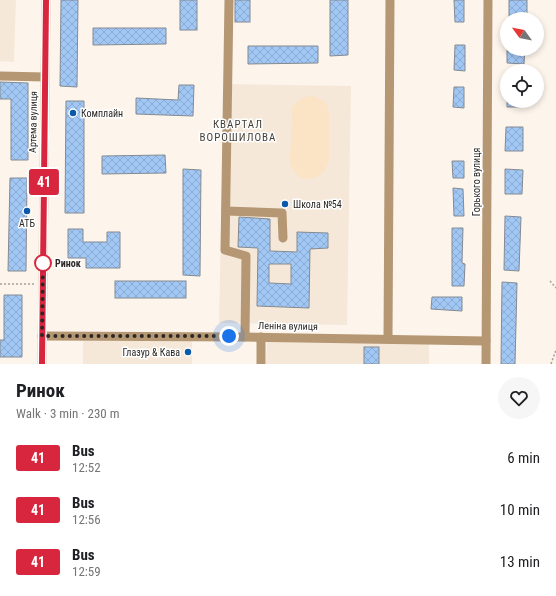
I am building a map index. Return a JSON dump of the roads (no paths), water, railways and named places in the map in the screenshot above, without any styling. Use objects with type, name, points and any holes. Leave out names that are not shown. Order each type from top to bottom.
[{"type":"street","name":"Артема вулиця","points":[[42,364],[46,0]]},
{"type":"street","points":[[228,0],[225,250],[246,256],[245,336]]},
{"type":"street","points":[[388,340],[390,0]]},
{"type":"street","name":"Горького вулиця","points":[[486,364],[488,0]]},
{"type":"street","points":[[0,76],[45,77]]},
{"type":"street","points":[[226,211],[282,213],[283,238]]},
{"type":"street","name":"Леніна вулиця","points":[[42,336],[245,336],[486,341]]},
{"type":"street","points":[[261,337],[261,364]]},
{"type":"place","name":"Комплайн","points":[[73,113]]},
{"type":"place","name":"Школа №54","points":[[285,204]]},
{"type":"place","name":"АТБ","points":[[27,211]]},
{"type":"place","name":"Ринок","points":[[43,263]]},
{"type":"place","name":"Глазур & Кава","points":[[188,352]]},
{"type":"district","name":"КВАРТАЛ ВОРОШИЛОВА","points":[[238,130]]}]
